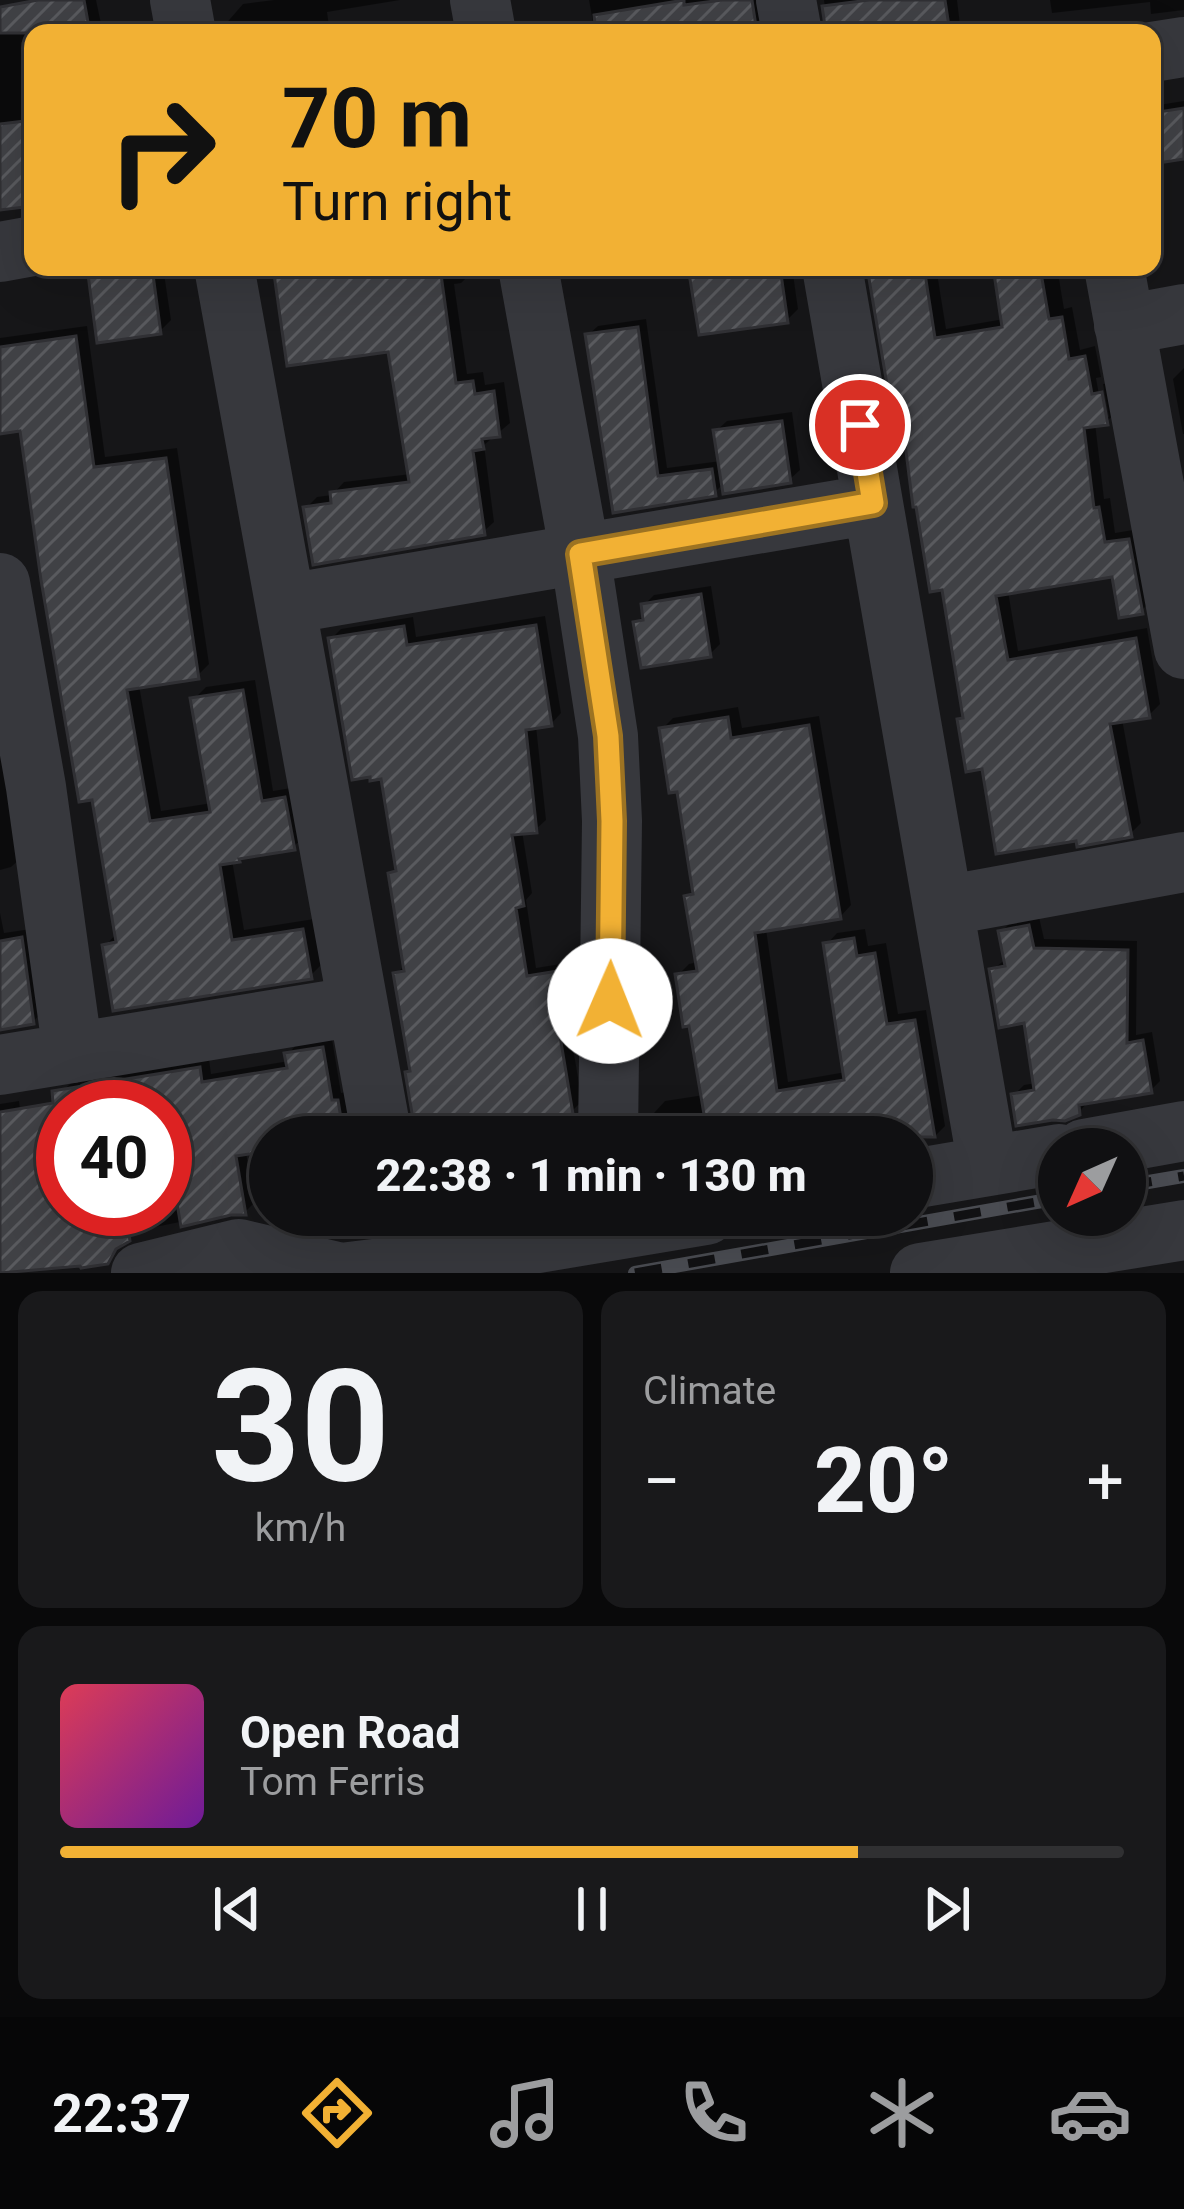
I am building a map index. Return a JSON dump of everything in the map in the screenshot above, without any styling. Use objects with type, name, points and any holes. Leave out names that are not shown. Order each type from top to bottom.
[{"type":"street","points":[[226,276],[378,1116]]},
{"type":"street","points":[[531,276],[608,736],[612,821],[608,1116]]},
{"type":"street","points":[[834,276],[988,1166]]},
{"type":"street","points":[[1116,276],[1179,589],[1184,650]]},
{"type":"street","points":[[1124,325],[1184,314]]},
{"type":"street","points":[[287,604],[873,503]]},
{"type":"street","points":[[0,583],[18,790],[73,1053]]},
{"type":"street","points":[[944,906],[1184,862]]},
{"type":"street","points":[[0,1065],[357,1006]]},
{"type":"street","points":[[1146,1138],[1184,1131]]},
{"type":"street","points":[[933,1176],[1038,1158]]},
{"type":"street","points":[[142,1273],[239,1249],[341,1273],[402,1240],[606,1240]]},
{"type":"street","points":[[920,1273],[1148,1247]]},
{"type":"building","points":[[38,0],[84,0],[88,24],[24,24],[24,33],[0,33],[0,7]]},
{"type":"building","points":[[684,0],[684,5],[752,0],[756,24],[595,24],[594,15]]},
{"type":"building","points":[[869,0],[945,0],[949,24],[825,24],[822,6]]},
{"type":"building","points":[[1184,108],[1184,159],[1161,163],[1161,112]]},
{"type":"building","points":[[24,121],[24,207],[0,210],[0,124]]},
{"type":"building","points":[[88,276],[153,276],[161,334],[97,343]]},
{"type":"building","points":[[274,276],[441,276],[456,383],[473,381],[475,394],[494,391],[500,437],[482,439],[484,449],[473,451],[485,535],[313,565],[303,507],[331,503],[330,492],[409,482],[388,352],[287,366]]},
{"type":"building","points":[[689,276],[781,276],[788,323],[699,335]]},
{"type":"building","points":[[869,276],[925,276],[935,338],[1002,327],[994,276],[1042,276],[1049,319],[1062,317],[1069,359],[1085,356],[1092,394],[1102,392],[1108,425],[1084,428],[1094,508],[1099,507],[1105,542],[1129,539],[1143,614],[1119,618],[1112,577],[996,596],[1008,660],[1136,638],[1150,718],[1110,724],[1132,837],[996,854],[982,769],[966,772],[957,719],[963,718],[942,590],[930,592],[901,412],[892,414]]},
{"type":"building","points":[[638,327],[658,476],[712,469],[716,496],[613,513],[585,334]]},
{"type":"building","points":[[76,336],[94,467],[166,458],[199,679],[127,690],[150,821],[210,812],[190,698],[243,690],[262,801],[285,797],[295,850],[220,865],[232,940],[303,929],[312,979],[113,1011],[102,945],[116,942],[92,800],[79,802],[20,431],[0,434],[0,347]]},
{"type":"building","points":[[782,421],[791,483],[723,494],[713,430]]},
{"type":"building","points":[[701,594],[711,657],[641,668],[633,622],[643,620],[641,604]]},
{"type":"building","points":[[536,625],[552,726],[526,730],[537,833],[512,835],[524,906],[516,908],[527,976],[570,969],[575,1002],[555,1006],[573,1114],[412,1116],[405,1072],[410,1071],[393,973],[404,971],[388,873],[396,871],[381,779],[352,780],[328,638],[404,626],[407,645]]},
{"type":"building","points":[[728,717],[731,738],[809,725],[841,919],[755,933],[777,1091],[844,1080],[823,943],[854,938],[857,956],[875,953],[887,1024],[915,1020],[931,1116],[704,1116],[675,974],[697,971],[684,896],[693,894],[677,792],[669,793],[659,728]]},
{"type":"building","points":[[1029,925],[1034,948],[1128,950],[1127,1043],[1143,1040],[1152,1093],[1079,1105],[1080,1115],[1065,1121],[1016,1126],[1011,1094],[1034,1090],[1024,1023],[999,1028],[989,969],[1005,966],[998,931]]},
{"type":"building","points":[[22,937],[34,1024],[0,1030],[0,941]]},
{"type":"building","points":[[323,1047],[332,1100],[338,1100],[341,1116],[249,1116],[249,1154],[236,1156],[246,1215],[192,1224],[192,1080],[120,1080],[200,1067],[202,1082],[287,1068],[284,1053]]},
{"type":"building","points":[[36,1106],[36,1236],[129,1236],[130,1241],[116,1249],[108,1264],[0,1273],[0,1112]]},
{"type":"railway","points":[[1146,1182],[1184,1176]]},
{"type":"railway","points":[[635,1273],[1038,1202]]},
{"type":"route","points":[[610,1001],[608,736],[580,554],[873,503],[860,425]]}]
